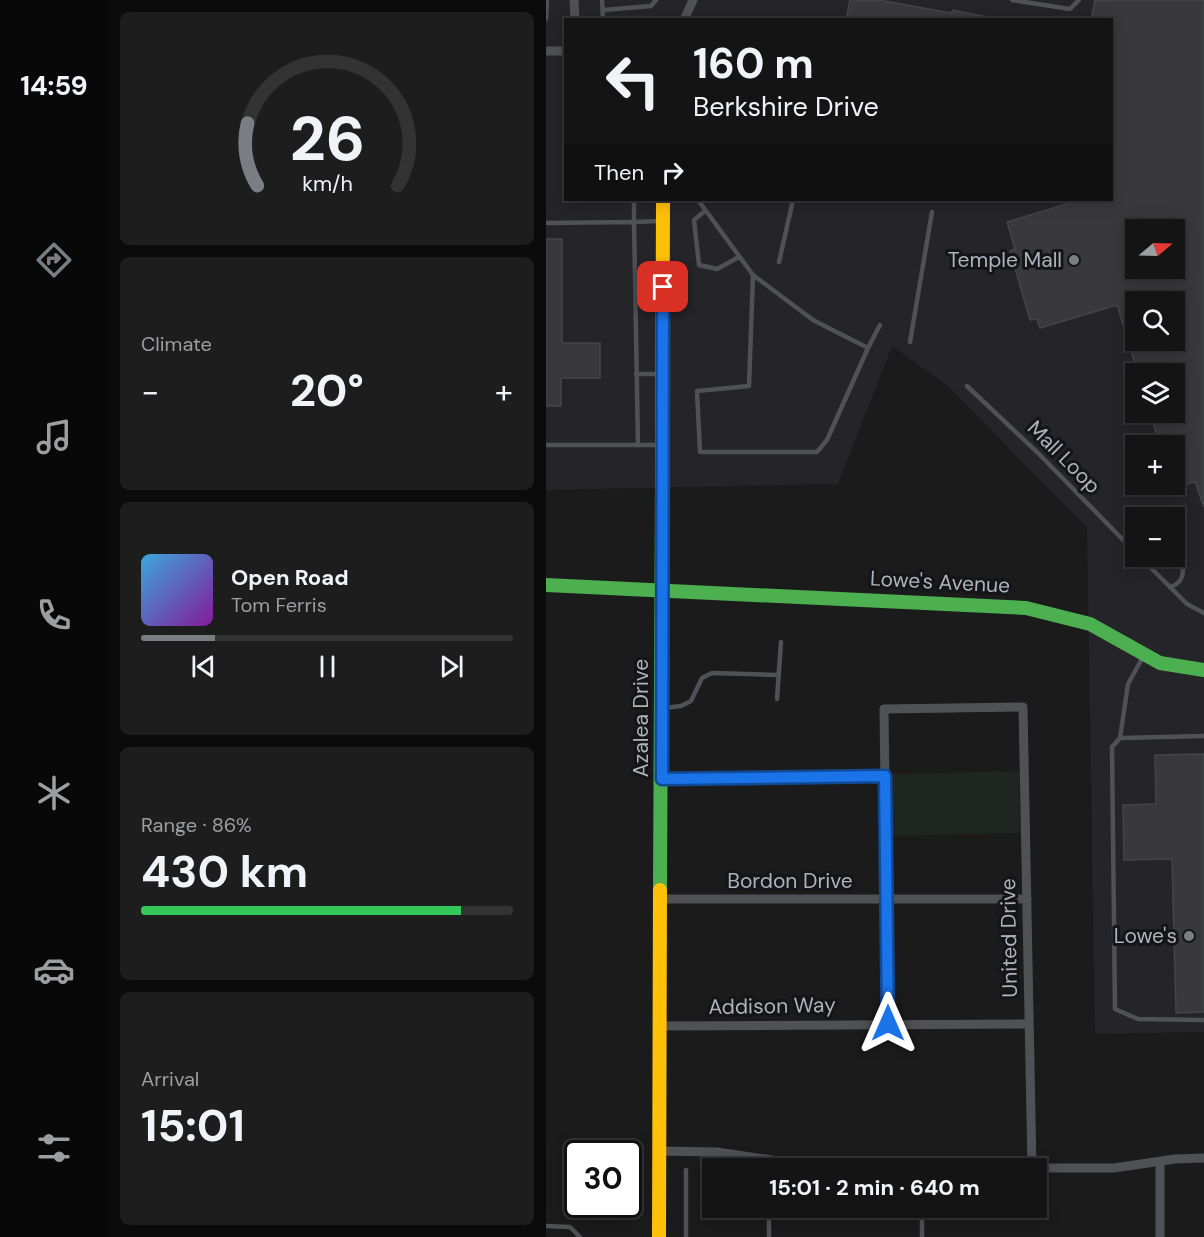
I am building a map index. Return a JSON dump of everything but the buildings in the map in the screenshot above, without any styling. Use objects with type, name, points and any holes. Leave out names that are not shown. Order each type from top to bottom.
[{"type":"street","points":[[574,0],[575,18]]},
{"type":"street","points":[[685,18],[693,0]]},
{"type":"street","points":[[546,51],[564,51]]},
{"type":"street","name":"Azalea Drive","points":[[659,1237],[663,201]]},
{"type":"street","name":"Lowe's Avenue","points":[[546,585],[1026,608],[1090,624],[1160,663],[1204,670]]},
{"type":"street","name":"United Drive","points":[[885,776],[884,709],[1023,707],[1032,1158]]},
{"type":"street","points":[[662,779],[885,776],[888,1023]]},
{"type":"street","name":"Bordon Drive","points":[[661,899],[1027,898]]},
{"type":"street","name":"Addison Way","points":[[661,1026],[1028,1024]]},
{"type":"street","points":[[659,1151],[717,1152],[758,1158]]},
{"type":"street","points":[[1047,1168],[1105,1168],[1204,1158]]},
{"type":"street","points":[[1160,1162],[1160,1237]]},
{"type":"lane","points":[[546,19],[547,0]]},
{"type":"lane","points":[[602,0],[603,18]]},
{"type":"lane","points":[[603,10],[651,6],[656,0]]},
{"type":"lane","points":[[1012,0],[1070,9],[1079,0]]},
{"type":"lane","points":[[1055,6],[1056,0]]},
{"type":"lane","points":[[634,201],[638,445]]},
{"type":"lane","points":[[699,201],[753,274],[813,320],[868,348]]},
{"type":"lane","points":[[779,262],[793,201]]},
{"type":"lane","points":[[705,210],[694,220],[699,265],[717,269],[739,257]]},
{"type":"lane","points":[[910,342],[932,212]]},
{"type":"lane","points":[[546,223],[663,221]]},
{"type":"lane","points":[[753,274],[749,386],[697,391],[700,452],[817,452],[827,440],[880,325]]},
{"type":"lane","points":[[636,374],[662,374]]},
{"type":"lane","name":"Mall Loop","points":[[967,386],[1038,453],[1125,542]]},
{"type":"lane","points":[[546,445],[662,445]]},
{"type":"lane","points":[[1150,567],[1187,604],[1204,613]]},
{"type":"lane","points":[[1170,587],[1178,584],[1183,578],[1183,567]]},
{"type":"lane","points":[[777,699],[780,642]]},
{"type":"lane","points":[[1145,655],[1128,684],[1120,738],[1112,747],[1115,1009],[1138,1019],[1204,1020]]},
{"type":"lane","points":[[662,708],[681,706],[691,701],[702,678],[712,673],[778,675]]},
{"type":"lane","points":[[1120,738],[1204,736]]},
{"type":"lane","points":[[686,1170],[686,1237]]},
{"type":"lane","points":[[769,1218],[769,1237]]},
{"type":"lane","points":[[922,1218],[922,1237]]},
{"type":"lane","points":[[546,1226],[570,1227],[580,1237]]},
{"type":"shaded area","points":[[546,0],[1204,0],[1204,1032],[1095,1034],[1087,528],[948,386],[892,346],[838,484],[546,490]]},
{"type":"shaded area","points":[[1019,771],[1020,833],[893,836],[892,774]]},
{"type":"traffic: fast","points":[[660,890],[662,484]]},
{"type":"traffic: fast","points":[[546,585],[1026,608],[1090,624],[1160,663],[1204,670]]},
{"type":"traffic: slow","points":[[662,484],[663,201]]},
{"type":"traffic: slow","points":[[659,1237],[660,890]]},
{"type":"place","name":"Temple Mall","points":[[1074,260]]},
{"type":"place","name":"Lowe's","points":[[1189,936]]},
{"type":"route","points":[[663,287],[662,779],[885,776],[888,1023]]}]
